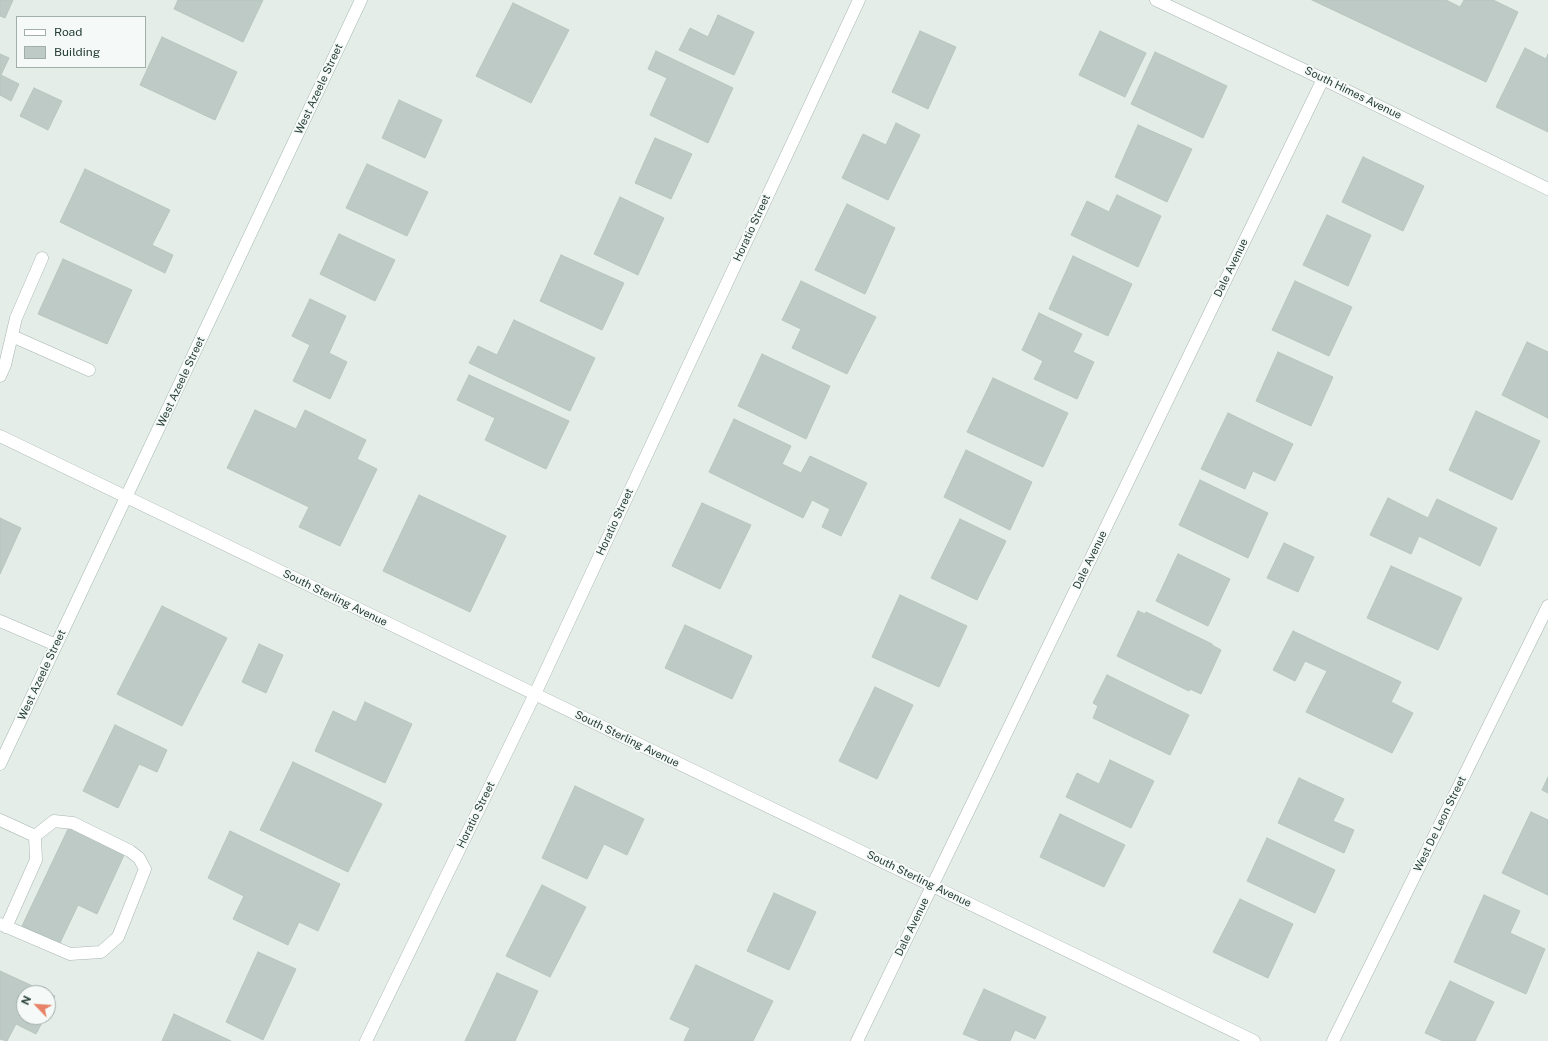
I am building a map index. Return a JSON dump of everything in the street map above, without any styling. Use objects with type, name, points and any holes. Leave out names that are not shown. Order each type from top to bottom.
[{"type":"street","name":"West Azeele Street","points":[[0,764],[361,0]]},
{"type":"street","name":"Horatio Street","points":[[366,1041],[535,694],[859,0]]},
{"type":"street","name":"South Himes Avenue","points":[[1156,0],[1323,79],[1548,189]]},
{"type":"street","name":"Dale Avenue","points":[[857,1041],[1323,79]]},
{"type":"street","points":[[0,376],[5,365],[16,318],[42,258]]},
{"type":"street","points":[[12,336],[90,370]]},
{"type":"street","name":"South Sterling Avenue","points":[[0,436],[1254,1041]]},
{"type":"street","name":"West De Leon Street","points":[[1333,1041],[1548,606]]},
{"type":"street","points":[[0,621],[56,645]]},
{"type":"street","points":[[0,820],[36,836]]},
{"type":"street","points":[[54,821],[73,823],[130,851],[139,858],[145,869],[118,937],[101,952],[70,954],[3,925],[36,860],[36,836],[54,821]]},
{"type":"building","points":[[0,0],[13,0],[5,18],[0,16]]},
{"type":"building","points":[[178,0],[263,0],[243,42],[174,9]]},
{"type":"building","points":[[1312,0],[1446,0],[1460,7],[1464,0],[1493,0],[1518,12],[1486,82]]},
{"type":"building","points":[[513,3],[569,30],[531,103],[476,76]]},
{"type":"building","points":[[718,15],[754,32],[734,75],[679,50],[690,28],[708,37]]},
{"type":"building","points":[[920,31],[956,47],[928,109],[892,92]]},
{"type":"building","points":[[1100,31],[1146,53],[1125,97],[1079,75]]},
{"type":"building","points":[[162,37],[237,72],[215,120],[140,85]]},
{"type":"building","points":[[1525,48],[1546,59],[1548,54],[1548,132],[1496,107]]},
{"type":"building","points":[[656,51],[733,88],[708,143],[650,115],[667,78],[648,69]]},
{"type":"building","points":[[1155,52],[1227,86],[1203,138],[1131,104]]},
{"type":"building","points":[[0,54],[9,58],[1,75],[19,84],[11,101],[0,95]]},
{"type":"building","points":[[34,88],[62,101],[48,130],[20,116]]},
{"type":"building","points":[[399,100],[442,120],[425,158],[382,138]]},
{"type":"building","points":[[896,123],[920,135],[888,200],[842,178],[863,134],[886,145]]},
{"type":"building","points":[[1138,125],[1192,149],[1167,202],[1115,177]]},
{"type":"building","points":[[655,138],[692,154],[671,199],[635,183]]},
{"type":"building","points":[[1363,157],[1424,186],[1403,231],[1342,202]]},
{"type":"building","points":[[367,164],[428,192],[407,236],[346,208]]},
{"type":"building","points":[[85,169],[170,210],[152,245],[173,255],[165,273],[60,222]]},
{"type":"building","points":[[1117,195],[1161,216],[1138,267],[1071,235],[1087,201],[1109,212]]},
{"type":"building","points":[[620,197],[664,218],[638,275],[594,254]]},
{"type":"building","points":[[847,204],[895,228],[865,294],[815,270]]},
{"type":"building","points":[[1327,215],[1371,235],[1348,286],[1303,265]]},
{"type":"building","points":[[339,234],[395,260],[375,301],[320,274]]},
{"type":"building","points":[[561,255],[624,283],[602,330],[540,301]]},
{"type":"building","points":[[1073,256],[1132,284],[1108,336],[1049,309]]},
{"type":"building","points":[[63,259],[132,290],[107,344],[38,314]]},
{"type":"building","points":[[801,281],[876,317],[847,374],[792,348],[801,329],[782,320]]},
{"type":"building","points":[[1295,281],[1352,307],[1329,356],[1272,330]]},
{"type":"building","points":[[310,299],[346,316],[329,353],[347,362],[330,399],[293,381],[310,345],[292,336]]},
{"type":"building","points":[[1039,313],[1082,334],[1073,352],[1094,362],[1077,399],[1034,379],[1043,361],[1022,350]]},
{"type":"building","points":[[514,320],[595,358],[570,411],[469,363],[478,346],[497,355]]},
{"type":"building","points":[[1527,342],[1548,352],[1548,418],[1502,395]]},
{"type":"building","points":[[1278,352],[1333,377],[1311,426],[1256,401]]},
{"type":"building","points":[[762,354],[830,386],[806,439],[738,406]]},
{"type":"building","points":[[469,375],[569,421],[546,469],[485,440],[495,418],[457,400]]},
{"type":"building","points":[[993,378],[1068,413],[1043,467],[967,432]]},
{"type":"building","points":[[255,410],[296,429],[305,410],[366,440],[357,459],[377,469],[340,546],[299,527],[309,507],[227,468]]},
{"type":"building","points":[[1476,411],[1540,441],[1512,500],[1449,470]]},
{"type":"building","points":[[1228,413],[1293,444],[1275,481],[1253,471],[1245,489],[1201,469]]},
{"type":"building","points":[[734,419],[791,446],[782,464],[801,473],[810,456],[867,483],[841,536],[822,527],[830,509],[812,500],[803,518],[709,472]]},
{"type":"building","points":[[966,450],[1032,482],[1010,530],[944,497]]},
{"type":"building","points":[[1200,480],[1268,513],[1248,558],[1179,525]]},
{"type":"building","points":[[419,495],[506,536],[470,612],[383,571]]},
{"type":"building","points":[[1388,498],[1428,518],[1437,499],[1497,528],[1480,566],[1419,536],[1411,554],[1370,535]]},
{"type":"building","points":[[702,503],[751,525],[720,589],[672,566]]},
{"type":"building","points":[[0,518],[21,528],[0,574]]},
{"type":"building","points":[[960,519],[1006,541],[977,600],[931,578]]},
{"type":"building","points":[[1284,543],[1314,557],[1298,592],[1267,578]]},
{"type":"building","points":[[1178,554],[1230,579],[1208,626],[1156,601]]},
{"type":"building","points":[[1391,566],[1462,598],[1438,650],[1367,618]]},
{"type":"building","points":[[900,595],[967,626],[939,687],[872,657]]},
{"type":"building","points":[[162,606],[227,638],[182,726],[117,694]]},
{"type":"building","points":[[1138,611],[1145,614],[1146,612],[1212,644],[1221,650],[1201,694],[1190,689],[1189,691],[1117,656]]},
{"type":"building","points":[[685,625],[752,656],[732,699],[665,668]]},
{"type":"building","points":[[1293,631],[1401,682],[1391,702],[1413,713],[1392,753],[1306,712],[1327,671],[1305,661],[1295,681],[1273,670]]},
{"type":"building","points":[[259,644],[283,655],[266,693],[242,682]]},
{"type":"building","points":[[1107,675],[1189,715],[1170,755],[1093,718],[1098,706],[1093,703]]},
{"type":"building","points":[[875,687],[913,705],[877,779],[839,761]]},
{"type":"building","points":[[365,702],[412,724],[385,783],[315,751],[333,711],[356,722]]},
{"type":"building","points":[[115,725],[167,750],[157,772],[139,764],[118,808],[83,791]]},
{"type":"building","points":[[1110,760],[1154,781],[1131,828],[1066,797],[1077,773],[1099,784]]},
{"type":"building","points":[[293,762],[382,804],[348,872],[260,830]]},
{"type":"building","points":[[1548,777],[1548,793],[1542,790]]},
{"type":"building","points":[[1299,778],[1344,799],[1333,821],[1354,830],[1344,853],[1278,823]]},
{"type":"building","points":[[575,786],[644,819],[627,855],[604,844],[587,879],[542,858]]},
{"type":"building","points":[[1531,812],[1548,820],[1548,895],[1502,873]]},
{"type":"building","points":[[1060,814],[1125,845],[1104,887],[1040,857]]},
{"type":"building","points":[[69,827],[125,853],[97,914],[78,905],[60,943],[22,926]]},
{"type":"building","points":[[230,831],[340,884],[318,931],[299,922],[288,945],[233,919],[244,896],[208,878]]},
{"type":"building","points":[[1267,838],[1335,870],[1315,913],[1247,881]]},
{"type":"building","points":[[542,885],[586,907],[550,977],[506,956]]},
{"type":"building","points":[[774,893],[816,912],[789,970],[747,951]]},
{"type":"building","points":[[1484,895],[1520,911],[1510,933],[1545,949],[1526,994],[1454,962]]},
{"type":"building","points":[[1240,899],[1293,924],[1268,978],[1213,952]]},
{"type":"building","points":[[258,952],[296,969],[263,1040],[226,1022]]},
{"type":"building","points":[[696,965],[773,1001],[753,1041],[684,1041],[690,1028],[670,1019]]},
{"type":"building","points":[[0,971],[31,985],[16,985],[16,1024],[7,1041],[0,1039]]},
{"type":"building","points":[[497,973],[538,991],[515,1041],[465,1041]]},
{"type":"building","points":[[1450,981],[1494,1002],[1475,1041],[1443,1041],[1425,1033]]},
{"type":"building","points":[[984,989],[1046,1017],[1035,1039],[1015,1030],[1010,1041],[980,1041],[963,1034]]},
{"type":"building","points":[[174,1014],[231,1041],[162,1041]]},
{"type":"building","points":[[18,1025],[41,1025],[36,1034]]}]
